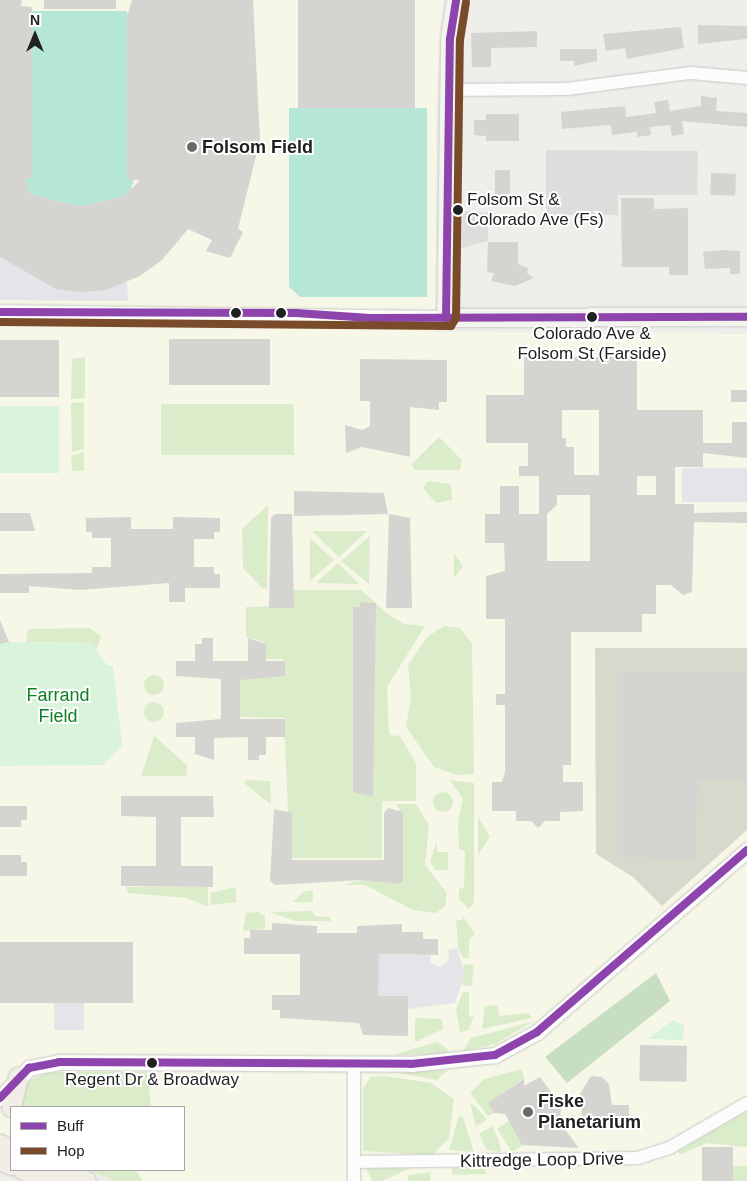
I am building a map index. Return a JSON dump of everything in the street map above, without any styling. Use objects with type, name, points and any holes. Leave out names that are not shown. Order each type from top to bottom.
[{"type":"main road","points":[[456,0],[449,90],[446,318],[747,317]]},
{"type":"main road","points":[[12,1106],[18,1077]]},
{"type":"main road","points":[[26,1171],[52,1181]]},
{"type":"main road","points":[[61,1171],[86,1181]]},
{"type":"street","points":[[449,90],[567,89],[691,73],[747,78]]},
{"type":"street","points":[[0,312],[446,318]]},
{"type":"street","points":[[0,1098],[28,1068],[59,1062],[437,1063],[495,1055],[537,1032],[747,850]]},
{"type":"street","points":[[354,1064],[354,1181]]},
{"type":"street","name":"Kittredge Loop Drive","points":[[354,1162],[638,1158],[671,1147],[747,1103]]},
{"type":"shaded area","points":[[0,0],[443,0],[436,107],[437,332],[747,334],[747,1181],[119,1181],[94,1171],[185,1171],[185,1106],[10,1106],[10,1140],[0,1135]]},
{"type":"shaded area","points":[[546,150],[698,151],[697,195],[618,195],[618,215],[546,215]]},
{"type":"shaded area","points":[[463,211],[488,212],[488,241],[462,248]]},
{"type":"shaded area","points":[[0,257],[50,284],[109,286],[127,282],[128,301],[0,300]]},
{"type":"shaded area","points":[[682,468],[747,468],[747,502],[682,502]]},
{"type":"shaded area","points":[[595,648],[747,648],[747,830],[662,906],[633,877],[596,854]]},
{"type":"shaded area","points":[[457,948],[465,974],[455,1003],[408,1009],[408,996],[377,996],[378,954],[430,955],[431,963],[439,967],[449,960],[448,950]]},
{"type":"shaded area","points":[[54,1003],[84,1003],[84,1030],[54,1030]]},
{"type":"green space","points":[[298,0],[415,0],[415,108],[427,108],[427,297],[300,297],[289,287],[289,108],[298,108]]},
{"type":"green space","points":[[32,11],[127,11],[127,180],[134,180],[129,195],[80,207],[30,194],[25,178],[32,177]]},
{"type":"green space","points":[[85,357],[85,398],[71,399],[72,359]]},
{"type":"green space","points":[[84,402],[84,449],[72,452],[71,403]]},
{"type":"green space","points":[[161,404],[294,404],[294,455],[161,455]]},
{"type":"green space","points":[[0,406],[59,406],[59,473],[0,473]]},
{"type":"green space","points":[[439,437],[462,460],[460,470],[414,470],[412,464]]},
{"type":"green space","points":[[84,452],[84,471],[72,471],[71,456]]},
{"type":"green space","points":[[428,481],[451,484],[452,500],[436,503],[423,488]]},
{"type":"green space","points":[[268,505],[267,589],[262,588],[243,568],[242,529]]},
{"type":"green space","points":[[312,531],[367,531],[339,557]]},
{"type":"green space","points":[[370,536],[369,584],[341,561]]},
{"type":"green space","points":[[310,538],[334,560],[310,581]]},
{"type":"green space","points":[[454,553],[463,566],[454,578]]},
{"type":"green space","points":[[338,563],[359,584],[316,583]]},
{"type":"green space","points":[[292,590],[361,590],[389,615],[404,624],[425,626],[387,687],[389,735],[400,736],[416,763],[416,801],[382,801],[382,858],[290,858],[284,718],[238,717],[238,678],[284,674],[284,659],[264,659],[264,642],[246,637],[246,607],[292,606]]},
{"type":"green space","points":[[444,626],[460,628],[472,644],[474,774],[457,775],[434,767],[406,727],[411,697],[408,665],[427,637]]},
{"type":"green space","points":[[89,628],[101,636],[96,650],[90,643],[26,642],[28,629]]},
{"type":"green space","name":"Farrand Field","points":[[9,642],[90,643],[107,665],[113,666],[122,745],[103,765],[0,766],[0,644]]},
{"type":"green space","points":[[150,675],[158,675],[164,681],[164,689],[158,695],[150,695],[144,689],[144,681]]},
{"type":"green space","points":[[154,702],[161,705],[164,712],[161,719],[154,722],[147,719],[144,712],[147,705]]},
{"type":"green space","points":[[154,736],[187,765],[186,776],[141,776]]},
{"type":"green space","points":[[247,780],[270,781],[271,805],[244,783]]},
{"type":"green space","points":[[450,780],[474,783],[474,903],[469,909],[459,899],[459,889],[464,888],[465,851],[459,849],[458,821],[463,799]]},
{"type":"green space","points":[[439,792],[447,792],[453,798],[453,806],[447,812],[439,812],[433,806],[433,798]]},
{"type":"green space","points":[[395,804],[416,804],[429,825],[425,865],[447,893],[445,906],[436,913],[413,910],[365,885],[343,885],[362,880],[399,884],[399,808]]},
{"type":"green space","points":[[478,817],[490,837],[478,855]]},
{"type":"green space","points":[[437,842],[437,852],[448,852],[448,870],[435,870],[430,861]]},
{"type":"green space","points":[[125,887],[208,887],[208,907],[187,898],[128,893]]},
{"type":"green space","points":[[236,887],[236,902],[211,905],[210,893]]},
{"type":"green space","points":[[313,890],[313,902],[293,902],[303,892]]},
{"type":"green space","points":[[312,911],[315,916],[330,917],[331,921],[295,921],[270,912]]},
{"type":"green space","points":[[258,912],[265,916],[265,929],[243,931],[246,913]]},
{"type":"green space","points":[[463,916],[475,934],[469,940],[469,958],[463,958],[458,948],[456,920],[463,920]]},
{"type":"green space","points":[[464,964],[474,965],[472,986],[462,985]]},
{"type":"green space","points":[[656,973],[670,1001],[567,1083],[545,1057]]},
{"type":"green space","points":[[463,992],[469,992],[469,1016],[474,1017],[468,1030],[460,1032],[456,1009]]},
{"type":"green space","points":[[498,1005],[499,1016],[529,1013],[532,1018],[482,1029],[485,1006]]},
{"type":"green space","points":[[415,1018],[442,1019],[443,1029],[415,1042]]},
{"type":"green space","points":[[673,1020],[684,1025],[683,1040],[647,1039]]},
{"type":"green space","points":[[534,1021],[495,1044],[463,1051],[471,1038]]},
{"type":"green space","points":[[436,1042],[447,1048],[448,1054],[394,1055]]},
{"type":"green space","points":[[522,1069],[525,1085],[523,1079],[489,1103],[494,1113],[488,1116],[470,1093],[484,1079]]},
{"type":"green space","points":[[448,1070],[437,1080],[398,1073]]},
{"type":"green space","points":[[49,1072],[147,1072],[151,1106],[17,1106],[26,1082]]},
{"type":"green space","points":[[384,1076],[431,1083],[454,1099],[449,1138],[432,1155],[363,1151],[363,1088],[371,1077]]},
{"type":"green space","points":[[470,1103],[476,1107],[487,1120],[476,1126]]},
{"type":"green space","points":[[747,1111],[747,1147],[707,1143],[680,1155],[678,1151]]},
{"type":"green space","points":[[459,1116],[463,1117],[474,1152],[449,1150]]},
{"type":"green space","points":[[509,1121],[524,1145],[512,1152],[497,1128]]},
{"type":"green space","points":[[492,1126],[499,1141],[501,1152],[487,1150],[479,1134]]},
{"type":"green space","points":[[733,1166],[747,1166],[747,1181],[733,1181]]},
{"type":"green space","points":[[413,1167],[382,1181],[373,1181],[365,1168]]},
{"type":"green space","points":[[452,1168],[483,1168],[487,1174],[452,1175]]},
{"type":"green space","points":[[91,1171],[136,1171],[143,1181],[114,1181]]},
{"type":"green space","points":[[430,1172],[430,1181],[408,1181],[408,1175]]},
{"type":"building","name":"Folsom Field","points":[[0,0],[22,0],[21,6],[32,7],[32,177],[25,178],[30,194],[80,207],[124,196],[140,180],[127,180],[127,16],[132,0],[253,0],[260,140],[238,229],[243,232],[230,258],[206,251],[212,240],[188,229],[162,260],[140,276],[106,290],[80,292],[56,289],[0,257]]},
{"type":"building","points":[[44,0],[116,0],[116,9],[44,9]]},
{"type":"building","points":[[298,0],[415,0],[415,108],[298,108]]},
{"type":"building","points":[[698,25],[747,26],[747,39],[698,44]]},
{"type":"building","points":[[681,27],[684,48],[627,59],[625,48],[606,51],[603,34]]},
{"type":"building","points":[[537,31],[537,47],[491,48],[491,67],[472,67],[471,33]]},
{"type":"building","points":[[560,49],[597,49],[597,61],[574,66],[574,61],[560,61]]},
{"type":"building","points":[[701,96],[717,98],[716,111],[747,113],[747,127],[682,121],[684,134],[672,136],[670,125],[650,127],[651,135],[637,137],[637,132],[612,135],[611,125],[562,129],[561,112],[625,106],[626,117],[656,113],[654,102],[668,100],[670,111],[701,106]]},
{"type":"building","points":[[486,114],[519,114],[519,141],[486,141],[486,136],[474,135],[474,120],[486,120]]},
{"type":"building","points":[[495,170],[510,170],[510,197],[495,197]]},
{"type":"building","points":[[711,173],[736,174],[735,196],[710,195]]},
{"type":"building","points":[[621,198],[654,198],[654,209],[688,208],[688,275],[669,275],[669,267],[622,267]]},
{"type":"building","points":[[488,242],[518,242],[518,264],[528,268],[527,273],[534,278],[515,286],[491,281],[494,273],[487,272]]},
{"type":"building","points":[[740,251],[740,274],[730,274],[730,268],[705,269],[703,252]]},
{"type":"building","points":[[169,339],[270,339],[270,385],[169,385]]},
{"type":"building","points":[[0,340],[59,340],[59,397],[0,397]]},
{"type":"building","points":[[524,357],[637,357],[637,410],[703,410],[703,443],[732,443],[732,422],[747,422],[747,458],[703,453],[703,467],[675,467],[675,504],[694,504],[694,513],[747,512],[747,523],[694,522],[692,592],[683,595],[671,585],[656,585],[656,614],[642,614],[642,632],[571,632],[571,765],[563,765],[563,782],[583,782],[583,811],[560,812],[560,821],[545,821],[538,828],[531,821],[516,821],[516,811],[492,811],[492,782],[502,782],[505,772],[505,705],[496,705],[496,694],[505,694],[505,619],[486,619],[486,576],[505,571],[504,543],[485,543],[485,514],[500,514],[500,486],[519,486],[519,514],[539,514],[539,476],[519,476],[519,466],[528,466],[528,443],[486,443],[486,395],[524,395]],"holes":[[[562,410],[599,410],[599,475],[574,475],[574,447],[566,447],[566,438],[562,438]],[[637,476],[656,476],[656,495],[637,495]],[[557,495],[590,495],[590,561],[547,561],[547,514],[557,505]]]},
{"type":"building","points":[[360,359],[447,360],[447,402],[439,402],[439,410],[410,407],[410,457],[362,447],[346,453],[345,425],[362,430],[370,426],[370,401],[360,401]]},
{"type":"building","points":[[731,390],[747,390],[747,402],[731,402]]},
{"type":"building","points":[[294,491],[384,493],[388,514],[294,516]]},
{"type":"building","points":[[0,513],[30,513],[35,531],[0,531]]},
{"type":"building","points":[[275,514],[292,514],[294,608],[269,608],[271,518]]},
{"type":"building","points":[[389,514],[410,518],[412,608],[386,608]]},
{"type":"building","points":[[131,517],[131,529],[173,529],[173,517],[220,518],[220,532],[214,532],[214,539],[194,539],[194,567],[214,567],[214,574],[220,574],[220,588],[185,588],[185,602],[169,602],[169,583],[80,590],[29,586],[29,593],[0,593],[0,574],[92,573],[92,567],[111,567],[111,538],[92,538],[92,532],[86,532],[86,518]]},
{"type":"building","points":[[360,602],[376,603],[373,796],[353,792],[353,607],[360,607]]},
{"type":"building","points":[[0,620],[9,642],[0,644]]},
{"type":"building","points":[[202,638],[213,638],[213,661],[248,661],[248,638],[266,644],[266,661],[285,661],[285,676],[240,680],[240,719],[285,719],[285,737],[266,737],[266,755],[259,755],[259,760],[248,760],[248,737],[214,738],[214,760],[195,754],[195,737],[176,737],[176,723],[221,719],[221,679],[176,676],[176,661],[195,661],[195,644],[202,644]]},
{"type":"building","points":[[617,672],[747,672],[747,780],[698,780],[696,859],[617,857]]},
{"type":"building","points":[[121,796],[213,796],[214,817],[181,817],[181,866],[213,866],[213,887],[121,886],[121,866],[156,866],[156,817],[121,816]]},
{"type":"building","points":[[0,806],[27,806],[27,820],[21,820],[21,827],[0,827]]},
{"type":"building","points":[[388,808],[403,812],[403,881],[399,884],[362,880],[275,885],[270,881],[274,809],[292,813],[292,860],[384,860],[384,813]]},
{"type":"building","points":[[0,855],[21,855],[21,862],[27,862],[27,876],[0,876]]},
{"type":"building","points":[[272,923],[317,926],[317,933],[357,933],[357,926],[402,924],[402,932],[423,932],[423,939],[438,939],[438,955],[379,954],[378,996],[408,996],[408,1036],[363,1035],[359,1023],[280,1018],[280,1010],[272,1010],[272,995],[300,995],[300,954],[244,954],[244,938],[250,938],[250,930],[272,930]]},
{"type":"building","points":[[0,942],[133,942],[133,1003],[0,1003]]},
{"type":"building","points":[[640,1045],[687,1046],[686,1082],[639,1081]]},
{"type":"building","points":[[591,1076],[602,1077],[609,1084],[612,1105],[629,1105],[629,1119],[583,1122],[580,1094]]},
{"type":"building","name":"Fiske Planetarium","points":[[540,1077],[561,1105],[560,1123],[579,1148],[522,1145],[505,1114],[494,1113],[488,1103],[524,1079],[524,1086]]},
{"type":"building","points":[[702,1147],[733,1147],[733,1181],[702,1181]]},
{"type":"transit line","name":"Buff","points":[[446,318],[450,39],[456,0]]},
{"type":"transit line","name":"Hop","points":[[0,322],[451,326],[456,318],[460,40],[466,2]]},
{"type":"transit line","name":"Buff","points":[[0,312],[296,313],[370,318],[747,317]]},
{"type":"transit line","name":"Buff","points":[[0,1098],[29,1068],[59,1062],[411,1064],[495,1055],[537,1032],[747,850]]},
{"type":"place","name":"Folsom Field","points":[[192,147]]},
{"type":"place","name":"Folsom St & Colorado Ave (Fs)","points":[[458,210]]},
{"type":"place","name":"Colorado Ave & Folsom St (Farside)","points":[[592,317]]},
{"type":"place","name":"Regent Dr & Broadway","points":[[152,1063]]},
{"type":"place","name":"Fiske Planetarium","points":[[528,1112]]}]
